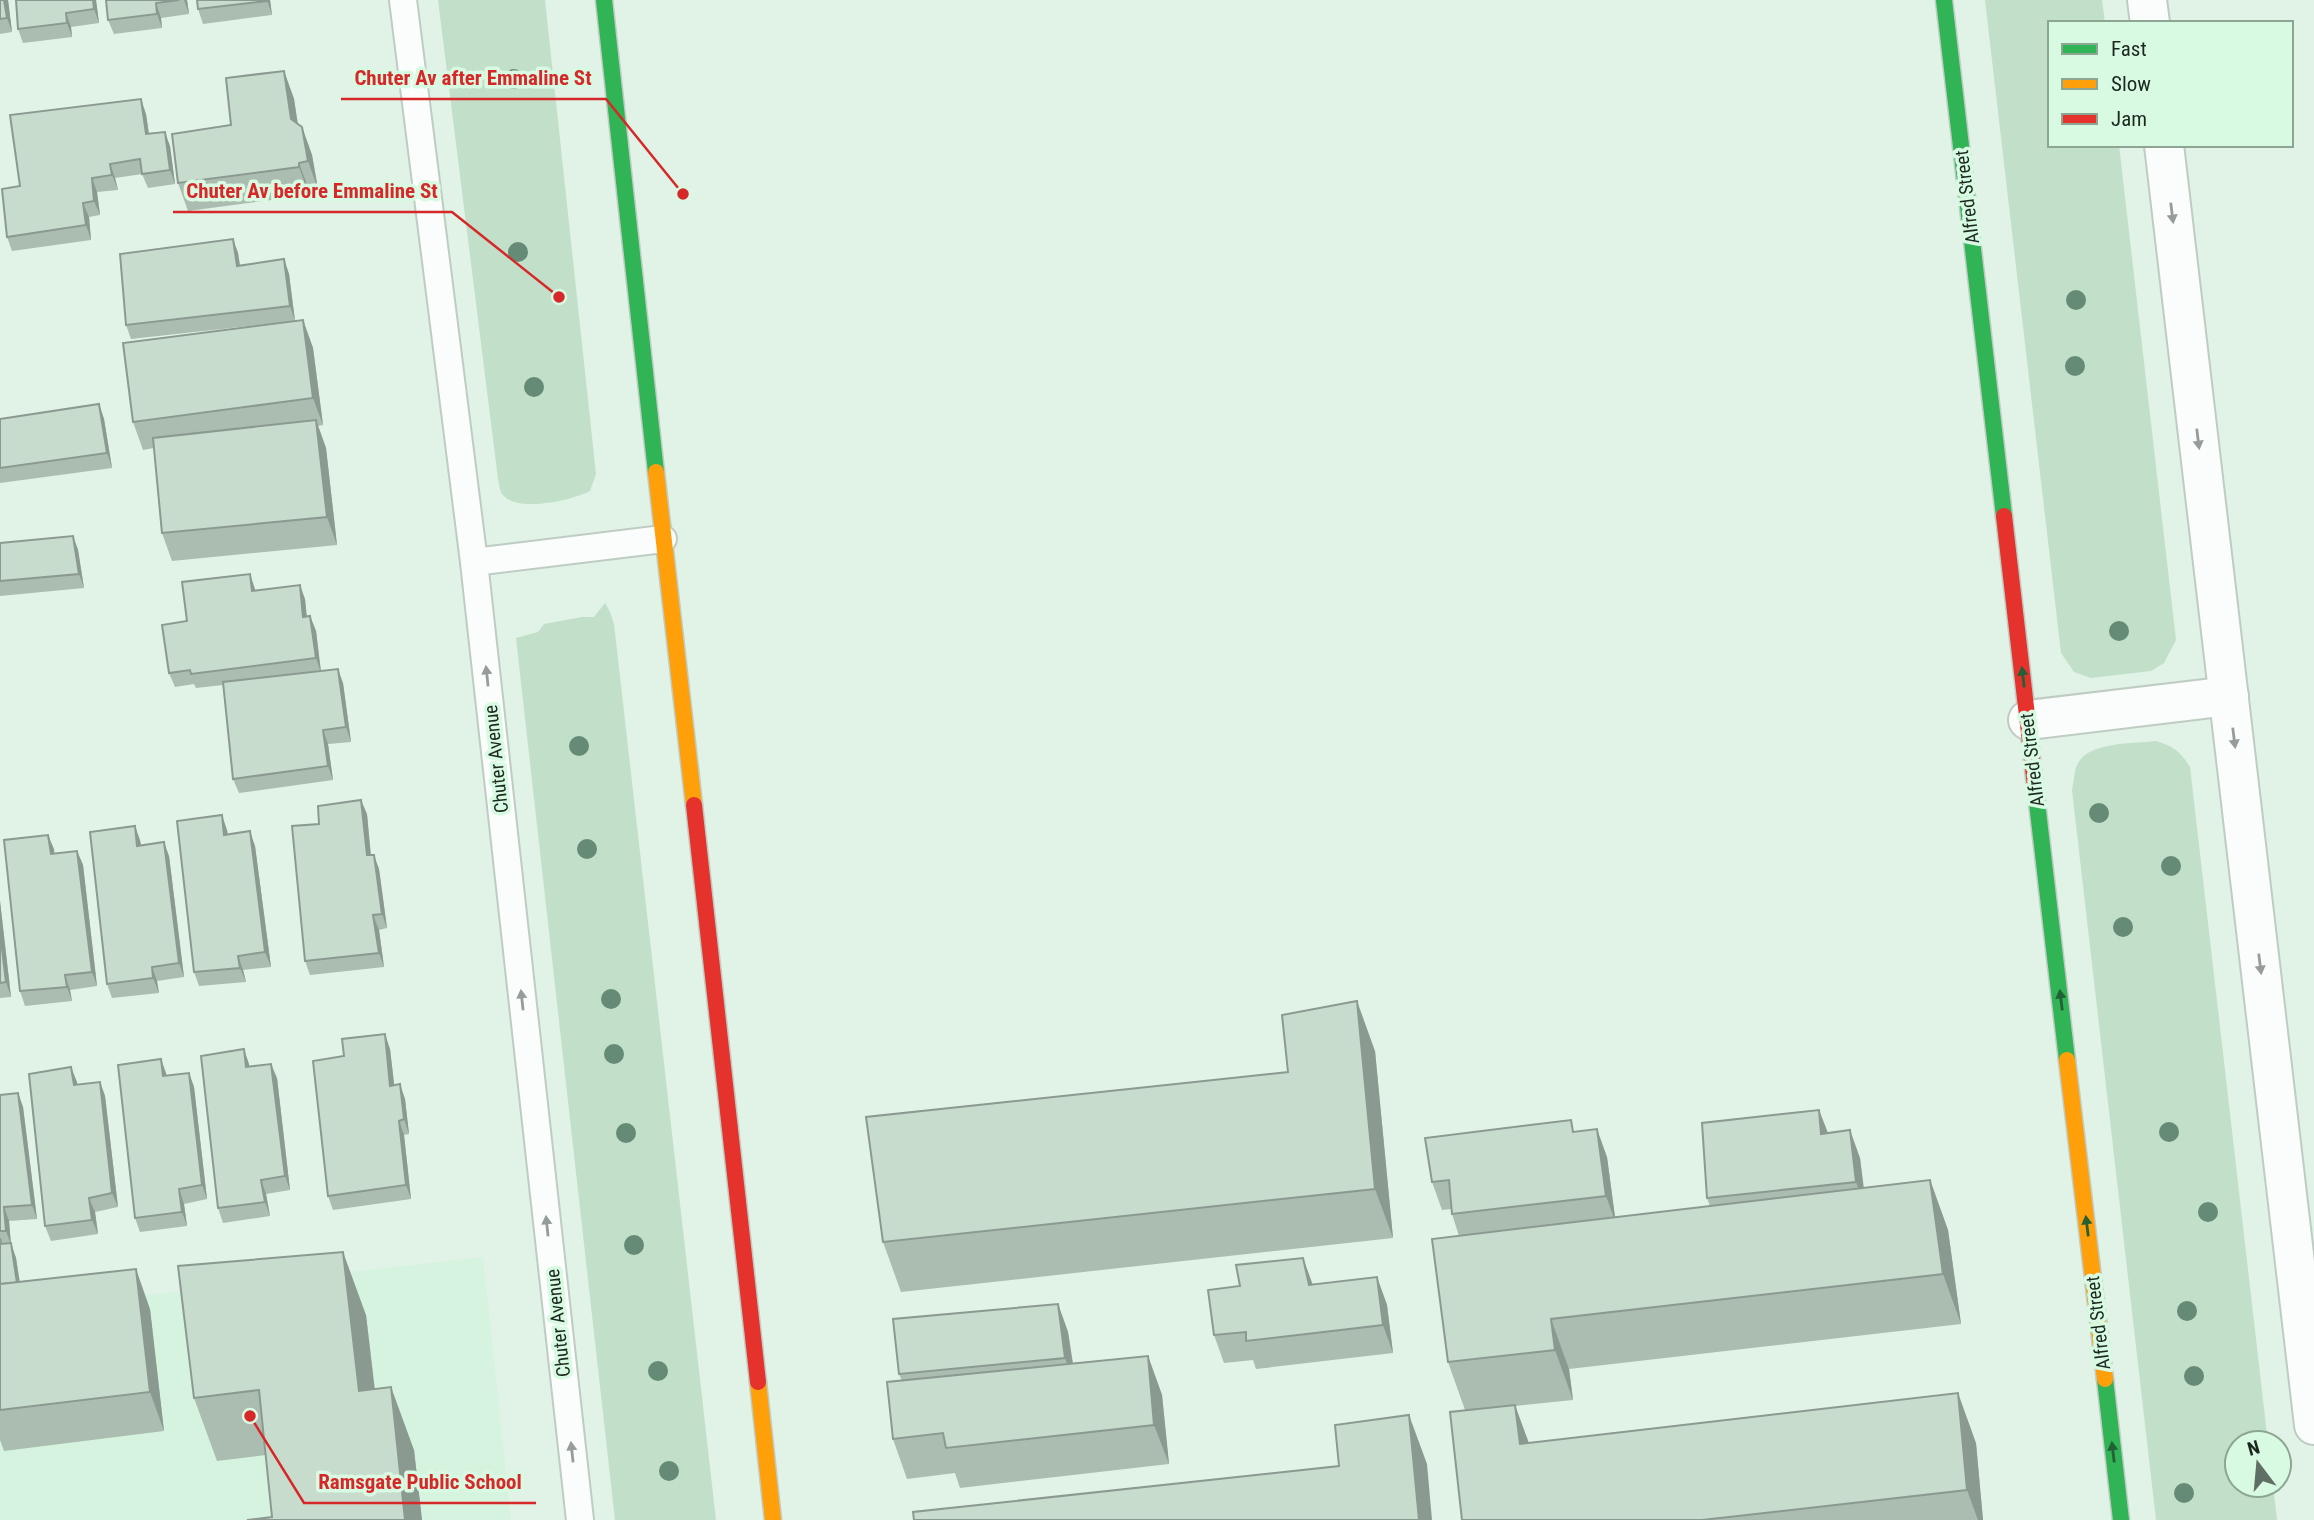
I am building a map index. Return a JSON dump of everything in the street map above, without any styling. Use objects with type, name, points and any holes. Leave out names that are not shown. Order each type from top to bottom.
[{"type":"main road","points":[[604,0],[773,1520]]},
{"type":"main road","name":"Alfred Street","points":[[1944,0],[2121,1520]]},
{"type":"street","points":[[2147,0],[2150,21]]},
{"type":"street","points":[[2164,147],[2314,1425]]},
{"type":"street","points":[[2028,720],[2229,696]]},
{"type":"lane","name":"Chuter Avenue","points":[[403,0],[474,562],[580,1520]]},
{"type":"lane","points":[[474,562],[663,539]]},
{"type":"shaded area","points":[[438,0],[545,0],[596,474],[590,491],[571,498],[546,503],[521,503],[503,495],[500,488]]},
{"type":"shaded area","points":[[1985,0],[2102,0],[2105,21],[2048,21],[2048,147],[2119,147],[2176,640],[2164,663],[2151,671],[2091,678],[2074,672],[2061,653]]},
{"type":"shaded area","points":[[605,603],[614,624],[716,1520],[615,1520],[516,638],[538,632],[544,624],[594,617]]},
{"type":"shaded area","points":[[2156,741],[2176,750],[2190,767],[2266,1429],[2223,1429],[2223,1499],[2275,1499],[2277,1520],[2156,1520],[2072,790],[2078,763],[2084,756],[2113,745]]},
{"type":"shaded area","points":[[483,1257],[511,1520],[0,1520],[0,1312]]},
{"type":"building","points":[[0,0],[4,0],[7,18],[0,19]]},
{"type":"building","points":[[16,0],[93,0],[94,9],[66,13],[67,23],[18,29]]},
{"type":"building","points":[[106,0],[179,0],[156,3],[157,14],[108,20]]},
{"type":"building","points":[[197,0],[267,0],[267,1],[198,9]]},
{"type":"building","points":[[284,71],[291,119],[302,127],[308,161],[299,163],[299,167],[178,183],[172,134],[231,125],[226,78]]},
{"type":"building","points":[[141,99],[146,134],[165,132],[170,170],[142,174],[140,159],[110,164],[112,175],[92,178],[94,201],[83,203],[86,225],[7,237],[2,189],[20,186],[10,115]]},
{"type":"building","points":[[233,239],[237,266],[284,259],[290,306],[126,325],[120,254]]},
{"type":"building","points":[[303,320],[313,398],[133,422],[123,343]]},
{"type":"building","points":[[99,404],[107,453],[0,468],[0,419]]},
{"type":"building","points":[[316,420],[327,517],[162,533],[153,438]]},
{"type":"building","points":[[73,536],[79,574],[0,581],[0,543]]},
{"type":"building","points":[[250,574],[252,591],[300,585],[303,617],[310,616],[316,658],[191,674],[190,670],[169,673],[162,625],[187,621],[182,582]]},
{"type":"building","points":[[338,669],[346,727],[323,730],[328,766],[233,779],[223,682]]},
{"type":"building","points":[[361,800],[367,855],[374,855],[382,914],[373,915],[379,953],[305,961],[292,826],[319,824],[318,806]]},
{"type":"building","points":[[222,815],[224,835],[250,831],[265,952],[238,956],[240,968],[194,972],[177,821]]},
{"type":"building","points":[[135,826],[137,846],[164,842],[179,963],[152,967],[153,978],[107,984],[90,832]]},
{"type":"building","points":[[48,835],[51,854],[77,851],[92,972],[65,975],[67,987],[20,991],[4,840]]},
{"type":"building","points":[[0,932],[6,982],[0,983]]},
{"type":"building","points":[[1357,1001],[1375,1189],[883,1242],[866,1117],[1288,1072],[1282,1015]]},
{"type":"building","points":[[385,1034],[390,1086],[400,1084],[404,1119],[399,1121],[406,1185],[328,1196],[313,1061],[344,1056],[342,1039]]},
{"type":"building","points":[[244,1049],[246,1067],[271,1064],[285,1176],[261,1180],[265,1202],[218,1208],[201,1056]]},
{"type":"building","points":[[161,1059],[163,1076],[189,1073],[202,1185],[179,1189],[182,1212],[135,1218],[118,1065]]},
{"type":"building","points":[[71,1067],[74,1085],[100,1082],[112,1193],[89,1198],[92,1220],[45,1226],[29,1074]]},
{"type":"building","points":[[18,1093],[32,1205],[4,1207],[6,1231],[0,1231],[0,1095]]},
{"type":"building","points":[[1819,1110],[1821,1134],[1850,1130],[1856,1182],[1707,1198],[1702,1123]]},
{"type":"building","points":[[1571,1120],[1573,1132],[1597,1129],[1606,1196],[1452,1214],[1449,1180],[1432,1182],[1425,1138]]},
{"type":"building","points":[[1930,1180],[1943,1274],[1551,1319],[1555,1350],[1448,1362],[1432,1239]]},
{"type":"building","points":[[0,1238],[1,1244],[11,1243],[17,1283],[0,1284]]},
{"type":"building","points":[[343,1252],[359,1391],[391,1387],[405,1520],[247,1520],[272,1517],[259,1390],[194,1398],[178,1266]]},
{"type":"building","points":[[1303,1258],[1309,1285],[1377,1277],[1383,1325],[1246,1341],[1246,1332],[1214,1335],[1208,1290],[1240,1286],[1236,1265]]},
{"type":"building","points":[[136,1269],[150,1392],[0,1410],[0,1284]]},
{"type":"building","points":[[1058,1304],[1065,1358],[899,1374],[893,1319]]},
{"type":"building","points":[[1148,1356],[1154,1425],[946,1448],[943,1433],[893,1439],[887,1382]]},
{"type":"building","points":[[1958,1393],[1967,1490],[1702,1520],[1462,1520],[1450,1412],[1515,1405],[1520,1444]]},
{"type":"building","points":[[1409,1415],[1419,1520],[914,1520],[913,1512],[1339,1466],[1335,1425]]},
{"type":"traffic: fast","points":[[604,0],[656,472]]},
{"type":"traffic: fast","points":[[1944,0],[2004,516]]},
{"type":"traffic: fast","points":[[2036,794],[2067,1060]]},
{"type":"traffic: fast","points":[[2105,1379],[2121,1520]]},
{"type":"traffic: slow","points":[[656,472],[694,805]]},
{"type":"traffic: slow","points":[[2067,1060],[2105,1379]]},
{"type":"traffic: slow","points":[[758,1382],[773,1520]]},
{"type":"traffic: jam","points":[[2004,516],[2036,794]]},
{"type":"traffic: jam","points":[[694,805],[758,1382]]},
{"type":"place","name":"Chuter Av after Emmaline St","points":[[683,194]]},
{"type":"place","name":"Chuter Av before Emmaline St","points":[[559,297]]},
{"type":"place","name":"Ramsgate Public School","points":[[250,1416]]}]
